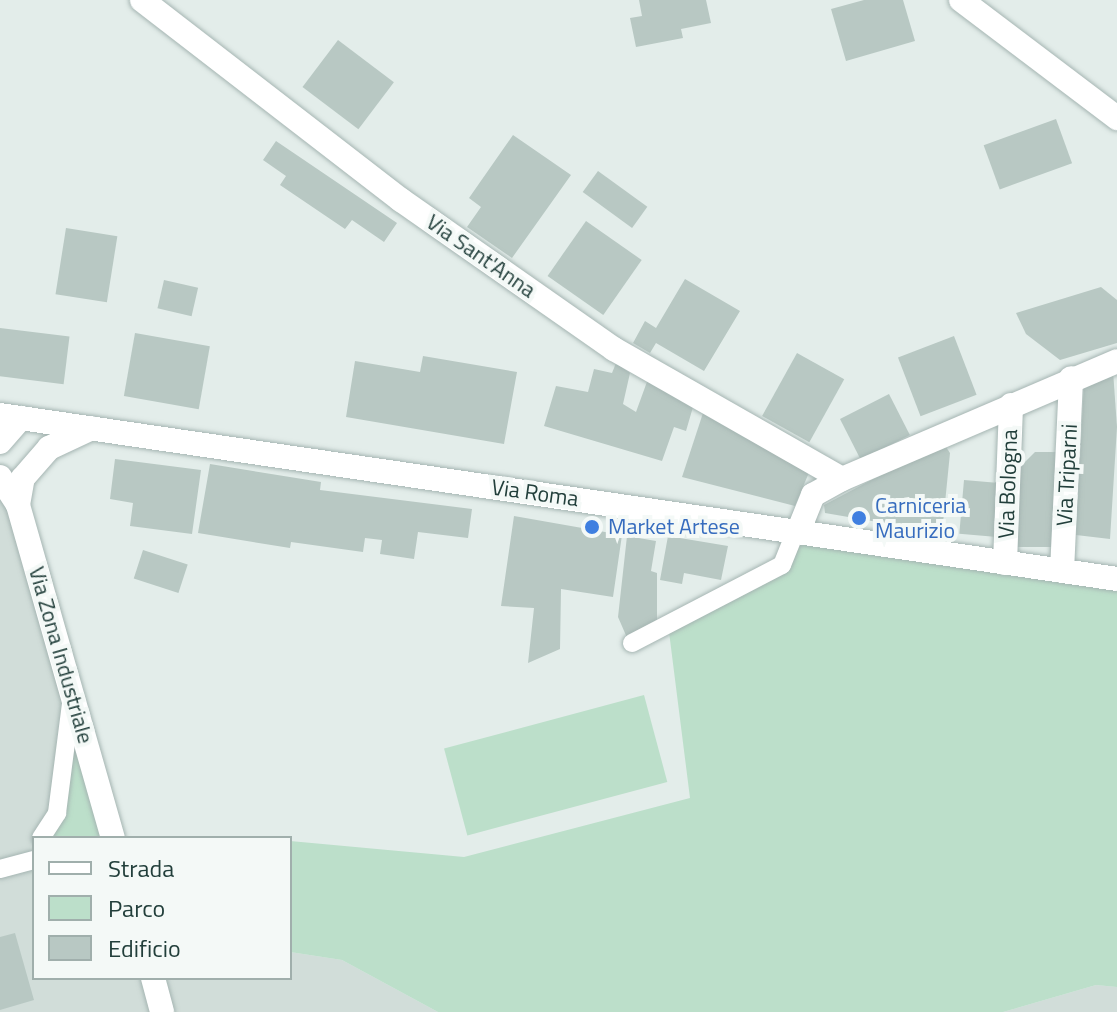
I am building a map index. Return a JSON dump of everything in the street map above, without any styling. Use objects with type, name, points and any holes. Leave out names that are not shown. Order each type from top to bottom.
[{"type":"street","name":"Via Sant'Anna","points":[[142,0],[401,200],[614,349],[842,479]]},
{"type":"street","points":[[961,0],[1117,118]]},
{"type":"street","points":[[797,531],[813,495],[842,479],[1071,378],[1117,361]]},
{"type":"street","name":"Via Triparni","points":[[1062,571],[1071,378]]},
{"type":"street","name":"Via Bologna","points":[[1005,563],[1011,405]]},
{"type":"street","points":[[0,442],[19,417],[41,458]]},
{"type":"street","name":"Via Roma","points":[[19,417],[1005,563],[1062,571],[1117,573]]},
{"type":"street","points":[[18,505],[23,478],[49,448],[92,428]]},
{"type":"street","name":"Via Zona Industriale","points":[[0,477],[18,505],[111,836]]},
{"type":"street","points":[[154,980],[162,1012]]},
{"type":"lane","points":[[632,643],[782,565],[797,531]]},
{"type":"lane","points":[[42,836],[57,813],[63,789],[72,693]]},
{"type":"lane","points":[[0,869],[31,860]]},
{"type":"shaded area","points":[[0,477],[112,836],[32,836],[32,980],[292,980],[292,952],[342,960],[438,1012],[0,1012]]},
{"type":"shaded area","points":[[1096,985],[1117,987],[1117,1012],[1003,1012]]},
{"type":"green space","points":[[798,532],[1117,579],[1117,987],[1096,985],[1003,1012],[438,1012],[342,960],[292,952],[292,841],[464,857],[690,798],[668,624],[782,565]]},
{"type":"green space","points":[[72,693],[113,836],[42,836],[57,813]]},
{"type":"green space","points":[[644,695],[667,782],[467,836],[444,749]]},
{"type":"building","points":[[639,0],[706,0],[711,23],[681,29],[683,38],[636,47],[630,18],[642,16]]},
{"type":"building","points":[[864,0],[903,0],[915,41],[846,61],[831,9]]},
{"type":"building","points":[[338,40],[394,82],[358,129],[302,87]]},
{"type":"building","points":[[1056,119],[1072,163],[1000,190],[984,145]]},
{"type":"building","points":[[513,135],[571,175],[512,258],[467,227],[481,207],[469,198]]},
{"type":"building","points":[[276,141],[397,223],[384,242],[352,220],[345,229],[280,185],[286,176],[263,160]]},
{"type":"building","points":[[598,171],[647,207],[632,228],[583,192]]},
{"type":"building","points":[[586,221],[642,260],[603,315],[548,276]]},
{"type":"building","points":[[66,228],[117,236],[107,302],[56,294]]},
{"type":"building","points":[[685,279],[740,311],[704,371],[656,343],[650,353],[633,343],[645,321],[656,328]]},
{"type":"building","points":[[164,280],[198,288],[192,316],[157,308]]},
{"type":"building","points":[[1101,287],[1117,300],[1117,343],[1060,360],[1026,334],[1016,313]]},
{"type":"building","points":[[0,328],[69,337],[64,384],[0,376]]},
{"type":"building","points":[[135,333],[210,346],[199,409],[124,396]]},
{"type":"building","points":[[954,336],[977,395],[921,416],[898,358]]},
{"type":"building","points":[[797,353],[844,379],[809,442],[762,416]]},
{"type":"building","points":[[423,356],[517,372],[504,444],[346,417],[355,361],[420,372]]},
{"type":"building","points":[[616,363],[630,373],[623,404],[636,412],[648,379],[693,407],[686,431],[674,427],[662,461],[544,426],[556,386],[588,392],[594,369],[612,373]]},
{"type":"building","points":[[1113,371],[1117,427],[1110,539],[1076,535],[1084,383]]},
{"type":"building","points":[[889,394],[910,435],[861,460],[840,419]]},
{"type":"building","points":[[704,410],[810,470],[795,506],[682,477]]},
{"type":"building","points":[[946,447],[950,453],[942,533],[825,513],[824,505],[913,458]]},
{"type":"building","points":[[1035,452],[1057,452],[1056,547],[1015,547],[1015,472]]},
{"type":"building","points":[[115,459],[201,470],[192,534],[130,526],[133,503],[110,499]]},
{"type":"building","points":[[210,464],[321,482],[320,490],[472,509],[468,538],[418,532],[414,559],[380,554],[382,540],[365,538],[363,552],[291,542],[290,548],[198,533]]},
{"type":"building","points":[[964,480],[999,483],[994,537],[959,534]]},
{"type":"building","points":[[514,516],[622,535],[613,597],[561,589],[560,649],[528,663],[534,608],[501,606]]},
{"type":"building","points":[[627,536],[656,541],[651,571],[657,573],[657,624],[628,640],[618,617]]},
{"type":"building","points":[[668,536],[728,546],[721,580],[684,573],[682,584],[660,580]]},
{"type":"building","points":[[143,550],[188,565],[178,593],[134,579]]},
{"type":"building","points":[[15,933],[34,1000],[0,1010],[0,937]]},
{"type":"place","name":"Carniceria Maurizio","points":[[859,518]]},
{"type":"place","name":"Market Artese","points":[[592,527]]}]
